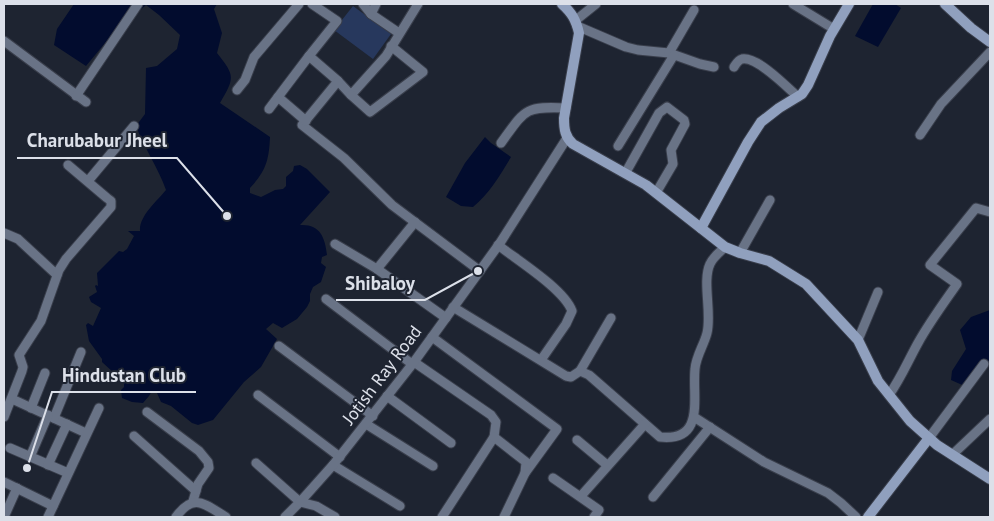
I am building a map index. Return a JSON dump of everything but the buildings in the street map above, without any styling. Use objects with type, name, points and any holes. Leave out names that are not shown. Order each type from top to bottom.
[{"type":"street","points":[[76,96],[138,4]]},
{"type":"street","points":[[237,90],[245,80],[254,57],[299,4]]},
{"type":"street","points":[[269,109],[336,21],[312,4]]},
{"type":"street","points":[[362,4],[371,14],[399,33]]},
{"type":"street","points":[[371,14],[376,4]]},
{"type":"street","points":[[351,95],[386,56],[418,4]]},
{"type":"street","points":[[562,4],[570,11],[577,23],[579,33],[566,108],[564,129],[567,138],[573,144],[626,172],[656,192],[725,247],[769,261],[806,284],[858,340],[878,381],[910,421],[952,455],[990,479]]},
{"type":"street","points":[[577,23],[596,4]]},
{"type":"street","points":[[793,4],[834,28]]},
{"type":"street","points":[[701,228],[761,122],[779,108],[798,97],[808,85],[834,28],[849,4]]},
{"type":"street","points":[[945,4],[971,28],[990,42]]},
{"type":"street","points":[[618,146],[672,54],[694,10]]},
{"type":"street","points":[[577,23],[626,47],[672,54],[714,67]]},
{"type":"street","points":[[4,42],[86,102]]},
{"type":"street","points":[[309,56],[370,112],[423,72],[391,46]]},
{"type":"street","points":[[920,135],[941,104],[990,52]]},
{"type":"street","points":[[734,67],[738,61],[743,59],[756,62],[798,97]]},
{"type":"street","points":[[338,81],[302,125],[344,158],[392,205],[480,271]]},
{"type":"street","points":[[278,97],[306,121]]},
{"type":"street","points":[[501,143],[517,120],[530,110],[547,107],[566,108]]},
{"type":"street","points":[[626,172],[659,113],[667,107],[671,109],[684,120],[685,124],[671,150],[673,164],[656,192]]},
{"type":"street","points":[[88,182],[134,126]]},
{"type":"street","name":"Jotish Ray Road","points":[[285,517],[340,457],[413,363],[498,245],[567,138]]},
{"type":"street","points":[[4,417],[22,372],[23,367],[19,355],[41,321],[57,275],[66,259],[111,207],[110,202],[68,165]]},
{"type":"street","points":[[740,253],[770,200]]},
{"type":"street","points":[[889,394],[899,381],[932,318],[957,284],[930,265],[976,208],[990,212]]},
{"type":"street","points":[[377,269],[415,222]]},
{"type":"street","points":[[4,232],[18,239],[57,275]]},
{"type":"street","points":[[335,244],[377,269],[446,318]]},
{"type":"street","points":[[498,245],[558,292],[572,311],[566,324],[541,360]]},
{"type":"street","points":[[580,371],[589,375],[660,437],[679,436],[686,432],[694,417],[696,406],[696,361],[707,333],[708,272],[713,259],[725,247]]},
{"type":"street","points":[[858,340],[878,292]]},
{"type":"street","points":[[326,300],[413,363],[491,415],[496,422],[494,437],[442,517]]},
{"type":"street","points":[[453,307],[566,376],[572,377],[580,371],[611,318]]},
{"type":"street","points":[[432,337],[557,429],[525,473],[504,517]]},
{"type":"street","points":[[279,346],[373,416]]},
{"type":"street","points":[[30,457],[51,417],[80,352]]},
{"type":"street","points":[[872,516],[984,364]]},
{"type":"street","points":[[31,408],[45,373]]},
{"type":"street","points":[[258,395],[340,457]]},
{"type":"street","points":[[387,396],[451,443]]},
{"type":"street","points":[[12,399],[86,433]]},
{"type":"street","points":[[48,517],[99,408]]},
{"type":"street","points":[[147,412],[199,451],[208,462],[209,468],[196,490],[193,501]]},
{"type":"street","points":[[694,417],[764,462],[828,494],[856,517]]},
{"type":"street","points":[[952,455],[990,418]]},
{"type":"street","points":[[48,465],[67,424]]},
{"type":"street","points":[[366,424],[433,466]]},
{"type":"street","points":[[580,496],[645,424]]},
{"type":"street","points":[[653,497],[710,427]]},
{"type":"street","points":[[134,436],[196,490]]},
{"type":"street","points":[[494,437],[526,462],[525,473]]},
{"type":"street","points":[[577,440],[608,465]]},
{"type":"street","points":[[10,448],[68,474]]},
{"type":"street","points":[[256,463],[300,502],[316,506],[334,517]]},
{"type":"street","points":[[333,465],[400,506]]},
{"type":"street","points":[[552,478],[599,510],[594,517]]},
{"type":"street","points":[[4,482],[53,506]]},
{"type":"street","points":[[4,517],[17,488]]},
{"type":"street","points":[[176,517],[187,504],[193,501],[204,504],[226,517]]},
{"type":"shaded area","points":[[74,4],[217,4],[214,9],[222,33],[217,53],[230,72],[231,77],[220,103],[270,137],[266,165],[250,188],[250,193],[261,197],[275,190],[283,189],[286,186],[286,177],[293,171],[294,166],[300,165],[307,169],[330,192],[300,225],[307,225],[317,229],[323,237],[327,255],[322,257],[321,263],[326,267],[321,282],[313,287],[307,307],[297,319],[282,328],[273,323],[266,329],[277,339],[261,367],[244,382],[213,420],[198,425],[192,423],[171,406],[161,402],[157,393],[152,391],[143,403],[132,402],[122,398],[121,390],[124,387],[124,383],[117,372],[114,373],[102,362],[102,359],[89,341],[86,325],[88,323],[93,326],[101,308],[91,302],[89,297],[97,292],[95,286],[98,286],[97,273],[119,251],[123,252],[127,249],[134,236],[128,231],[140,231],[140,225],[145,214],[166,190],[136,126],[145,114],[146,68],[157,66],[177,49],[180,35],[146,5],[110,37],[86,66],[54,45],[57,29]]},
{"type":"shaded area","points":[[873,4],[895,4],[901,8],[878,47],[855,36]]},
{"type":"shaded area","points":[[353,6],[391,34],[373,59],[334,30]]},
{"type":"shaded area","points":[[485,137],[511,157],[479,202],[473,207],[461,206],[446,197],[465,163]]},
{"type":"shaded area","points":[[990,310],[990,360],[982,375],[969,388],[951,380],[952,371],[966,349],[960,330],[971,317]]},
{"type":"place","name":"Charubabur Jheel","points":[[227,216]]},
{"type":"place","name":"Shibaloy","points":[[478,271]]},
{"type":"place","name":"Hindustan Club","points":[[27,468]]}]
